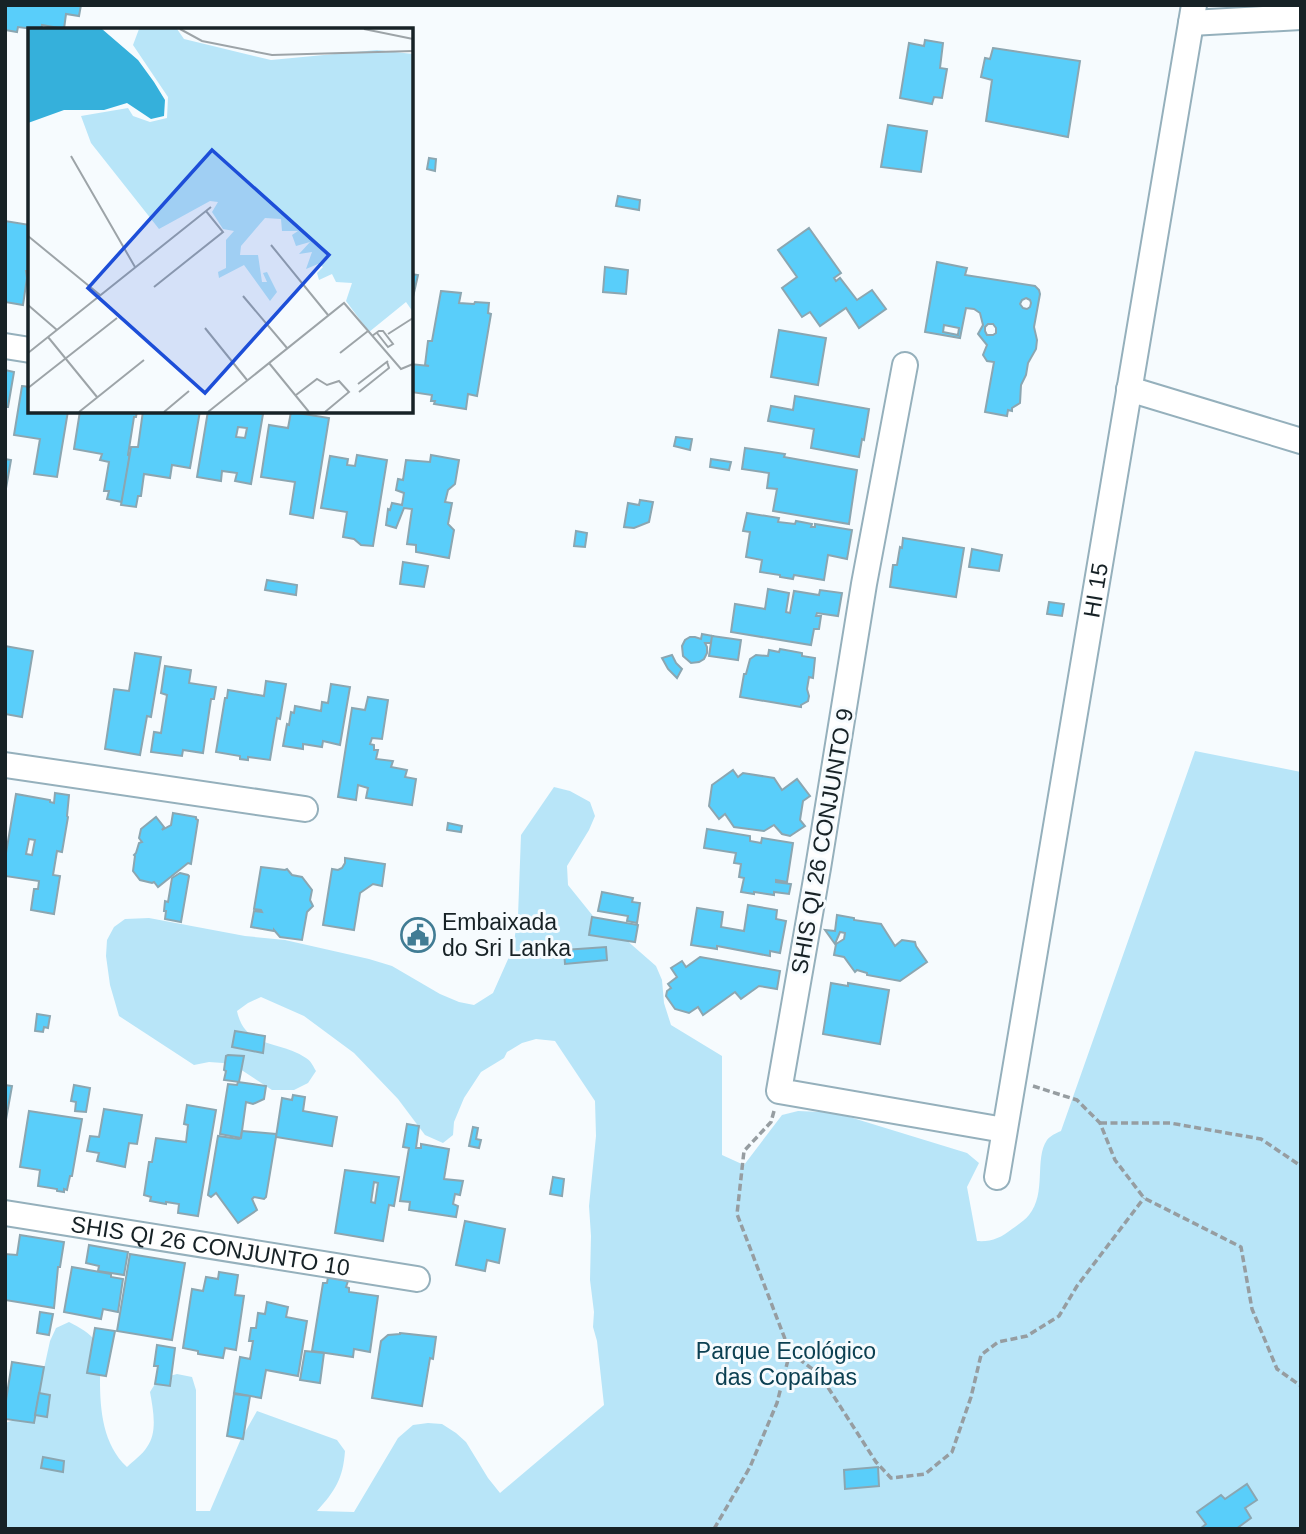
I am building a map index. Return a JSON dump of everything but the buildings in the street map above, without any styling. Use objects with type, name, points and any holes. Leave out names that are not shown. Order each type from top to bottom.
[{"type":"street","points":[[1193,14],[1301,18]]},
{"type":"street","name":"HI 15","points":[[997,1177],[1193,14]]},
{"type":"street","points":[[5,346],[28,350]]},
{"type":"street","name":"SHIS QI 26 CONJUNTO 9","points":[[779,1091],[864,584],[905,365]]},
{"type":"street","points":[[1129,389],[1301,441]]},
{"type":"street","points":[[5,765],[305,809]]},
{"type":"street","points":[[779,1091],[1004,1130]]},
{"type":"street","name":"SHIS QI 26 CONJUNTO 10","points":[[5,1213],[417,1279]]},
{"type":"path","points":[[1013,1079],[1077,1100],[1100,1123],[1115,1160],[1144,1198],[1241,1247],[1252,1309],[1277,1369],[1301,1385]]},
{"type":"path","points":[[779,1091],[771,1122],[744,1151],[737,1214],[790,1352],[820,1375],[876,1462],[891,1478],[925,1475],[952,1452],[971,1397],[981,1355],[998,1342],[1027,1336],[1059,1316],[1077,1286],[1144,1198]]},
{"type":"path","points":[[1100,1123],[1170,1123],[1261,1139],[1301,1166]]},
{"type":"path","points":[[713,1529],[750,1467],[777,1403],[790,1352]]},
{"type":"green space","name":"Parque Ecológico das Copaíbas","points":[[1195,751],[1301,772],[1301,1529],[5,1529],[5,1423],[23,1417],[39,1391],[50,1341],[56,1328],[69,1322],[94,1339],[100,1351],[104,1426],[113,1448],[127,1467],[143,1453],[153,1434],[150,1392],[158,1379],[177,1374],[192,1377],[196,1390],[196,1511],[210,1511],[240,1441],[257,1411],[337,1440],[345,1451],[340,1477],[317,1511],[354,1512],[398,1438],[413,1425],[442,1424],[456,1433],[466,1442],[500,1493],[604,1405],[593,1327],[590,1280],[589,1206],[596,1136],[595,1101],[555,1041],[536,1039],[522,1043],[481,1072],[464,1098],[454,1122],[453,1135],[443,1143],[425,1135],[398,1099],[354,1053],[304,1016],[261,997],[237,1011],[241,1023],[255,1038],[296,1052],[311,1062],[316,1071],[308,1083],[294,1090],[272,1090],[240,1069],[223,1063],[194,1065],[119,1016],[110,985],[106,956],[107,940],[114,927],[125,919],[149,918],[245,936],[285,940],[369,959],[392,966],[440,994],[474,1005],[493,993],[513,948],[518,916],[521,835],[554,787],[570,791],[590,802],[595,816],[567,866],[568,885],[597,921],[624,938],[656,966],[662,980],[664,1003],[671,1025],[722,1056],[722,1155],[744,1165],[782,1115],[798,1111],[843,1115],[967,1153],[979,1163],[967,1187],[977,1241],[987,1241],[1000,1237],[1019,1224],[1029,1215],[1038,1197],[1043,1148],[1048,1139],[1061,1131]]},
{"type":"place","name":"Embaixada do Sri Lanka","points":[[418,935]]}]
